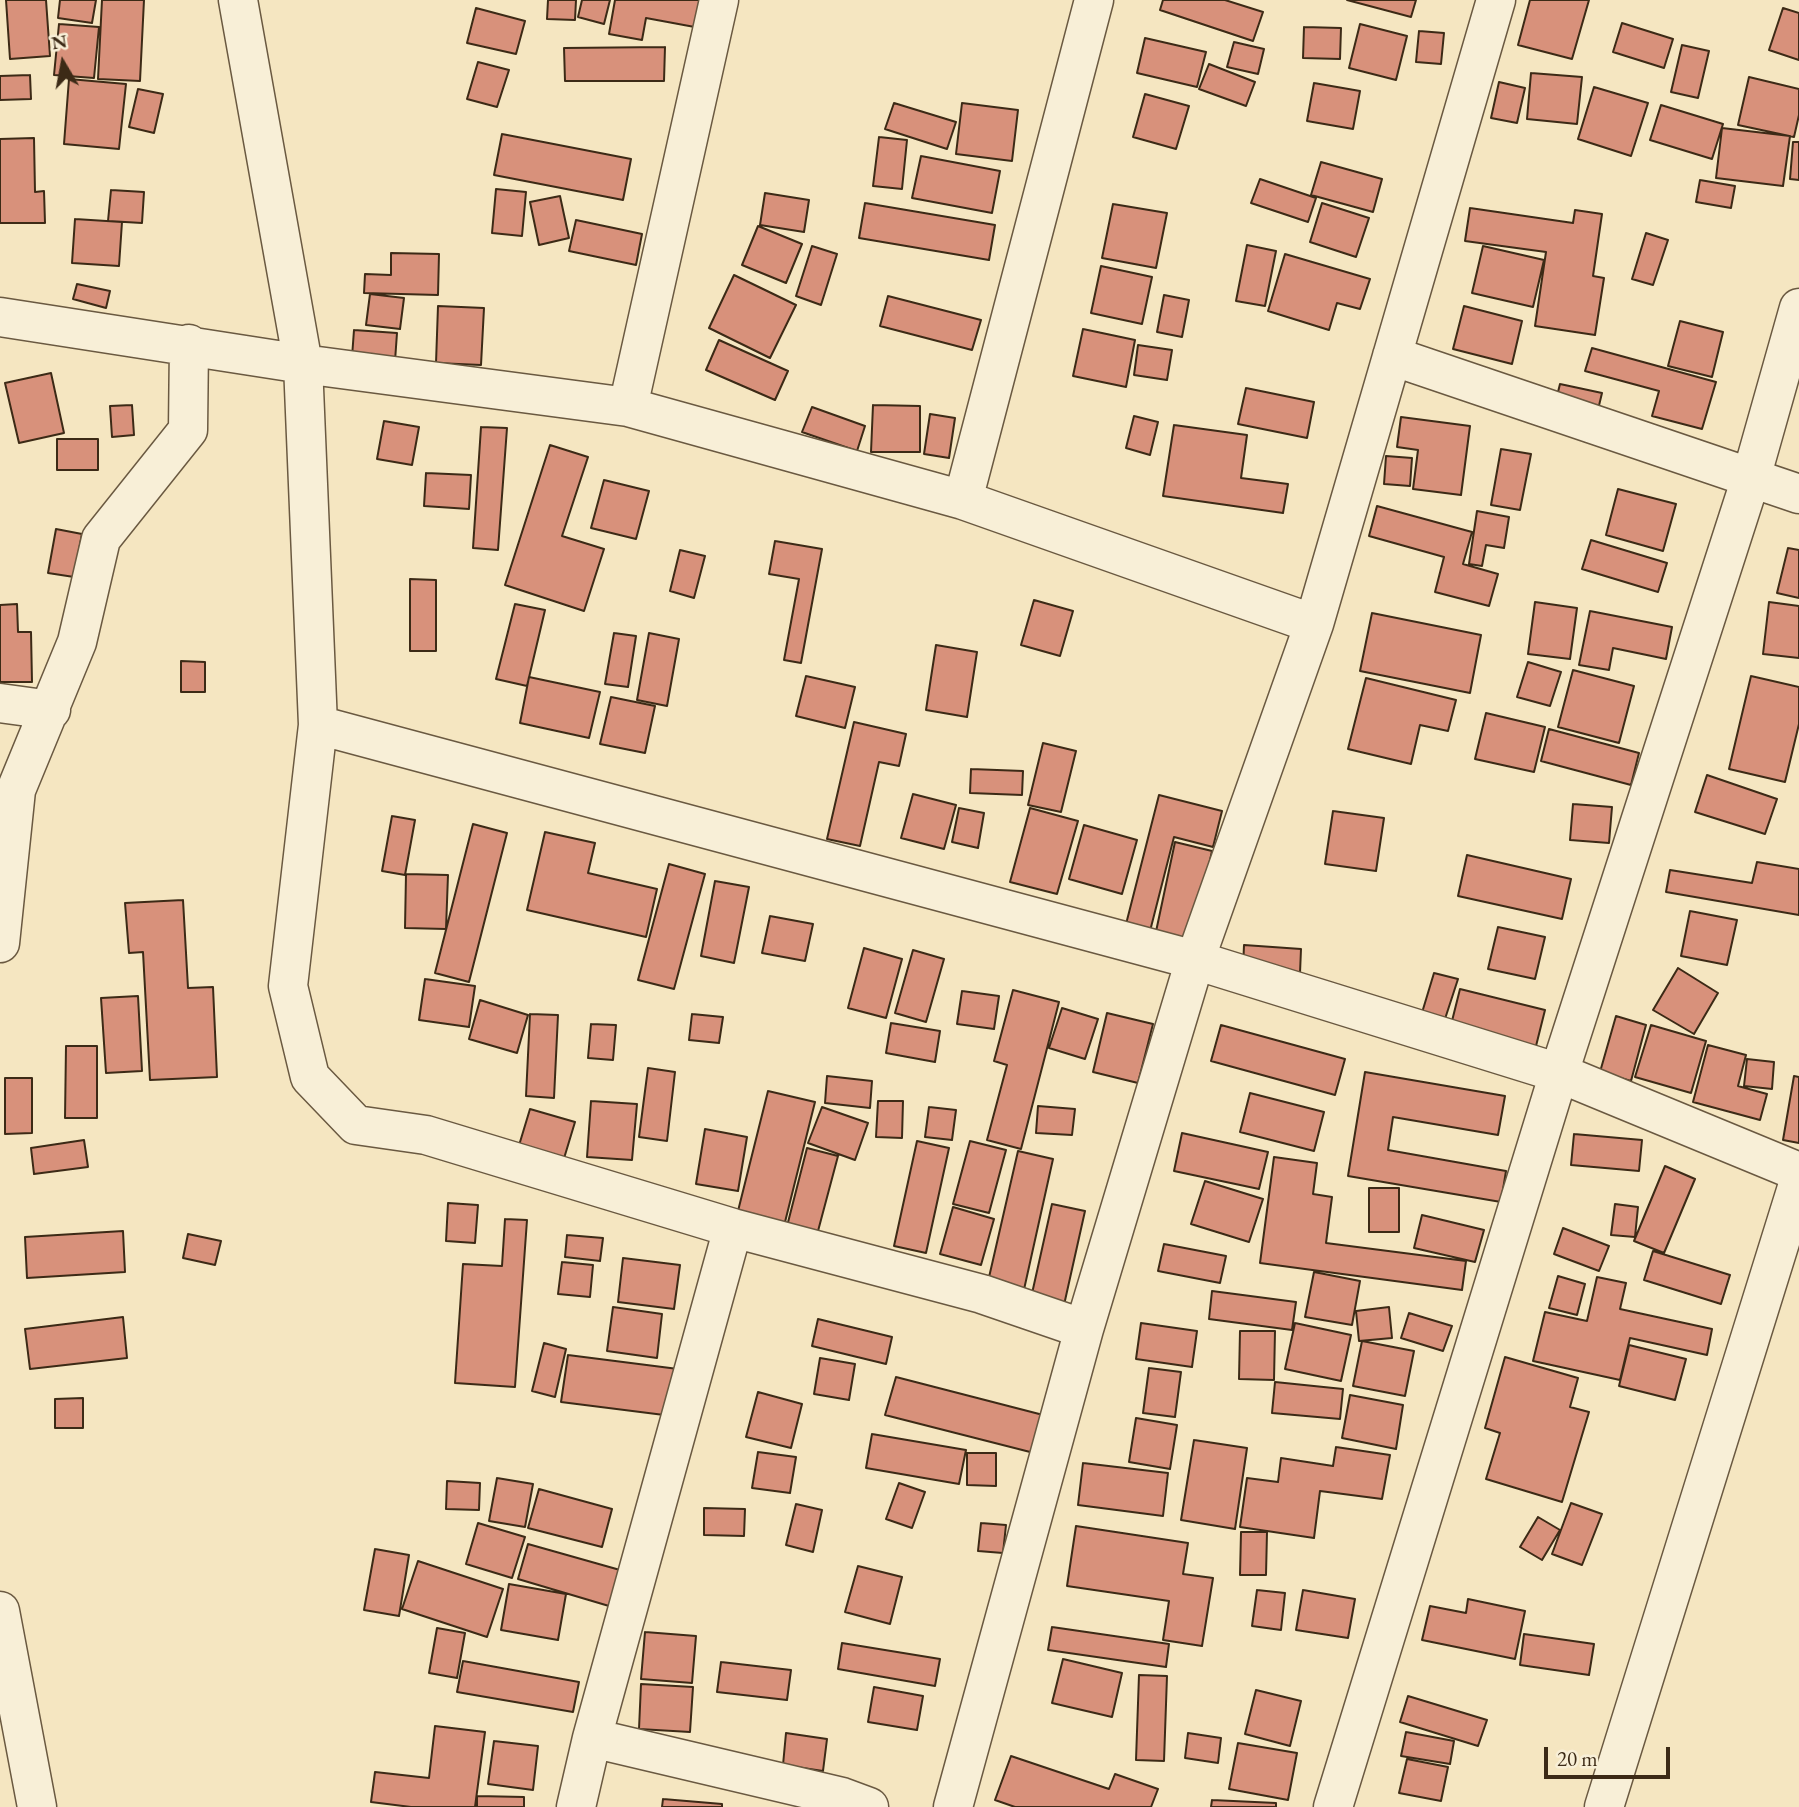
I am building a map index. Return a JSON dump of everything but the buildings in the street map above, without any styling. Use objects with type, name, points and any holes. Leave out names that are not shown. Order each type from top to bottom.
[{"type":"street","points":[[238,0],[303,364],[318,725],[288,986],[310,1077],[356,1125],[426,1135],[733,1228],[982,1294],[1084,1329]]},
{"type":"street","points":[[628,407],[719,0]]},
{"type":"street","points":[[962,500],[1094,0]]},
{"type":"street","points":[[953,1807],[1084,1329],[1195,960],[1314,624],[1496,0]]},
{"type":"street","points":[[1333,1807],[1559,1073],[1751,478],[1799,308]]},
{"type":"street","points":[[0,317],[189,344],[303,364],[628,407],[962,500],[1314,624]]},
{"type":"street","points":[[0,943],[16,790],[77,642],[101,539],[188,430],[189,344]]},
{"type":"street","points":[[1392,356],[1799,494]]},
{"type":"street","points":[[0,702],[51,710]]},
{"type":"street","points":[[318,725],[1195,960],[1559,1073],[1799,1172]]},
{"type":"street","points":[[1604,1807],[1799,1181]]},
{"type":"street","points":[[576,1807],[592,1738],[733,1228]]},
{"type":"street","points":[[0,1611],[37,1807]]},
{"type":"street","points":[[592,1738],[842,1797],[869,1807]]}]
